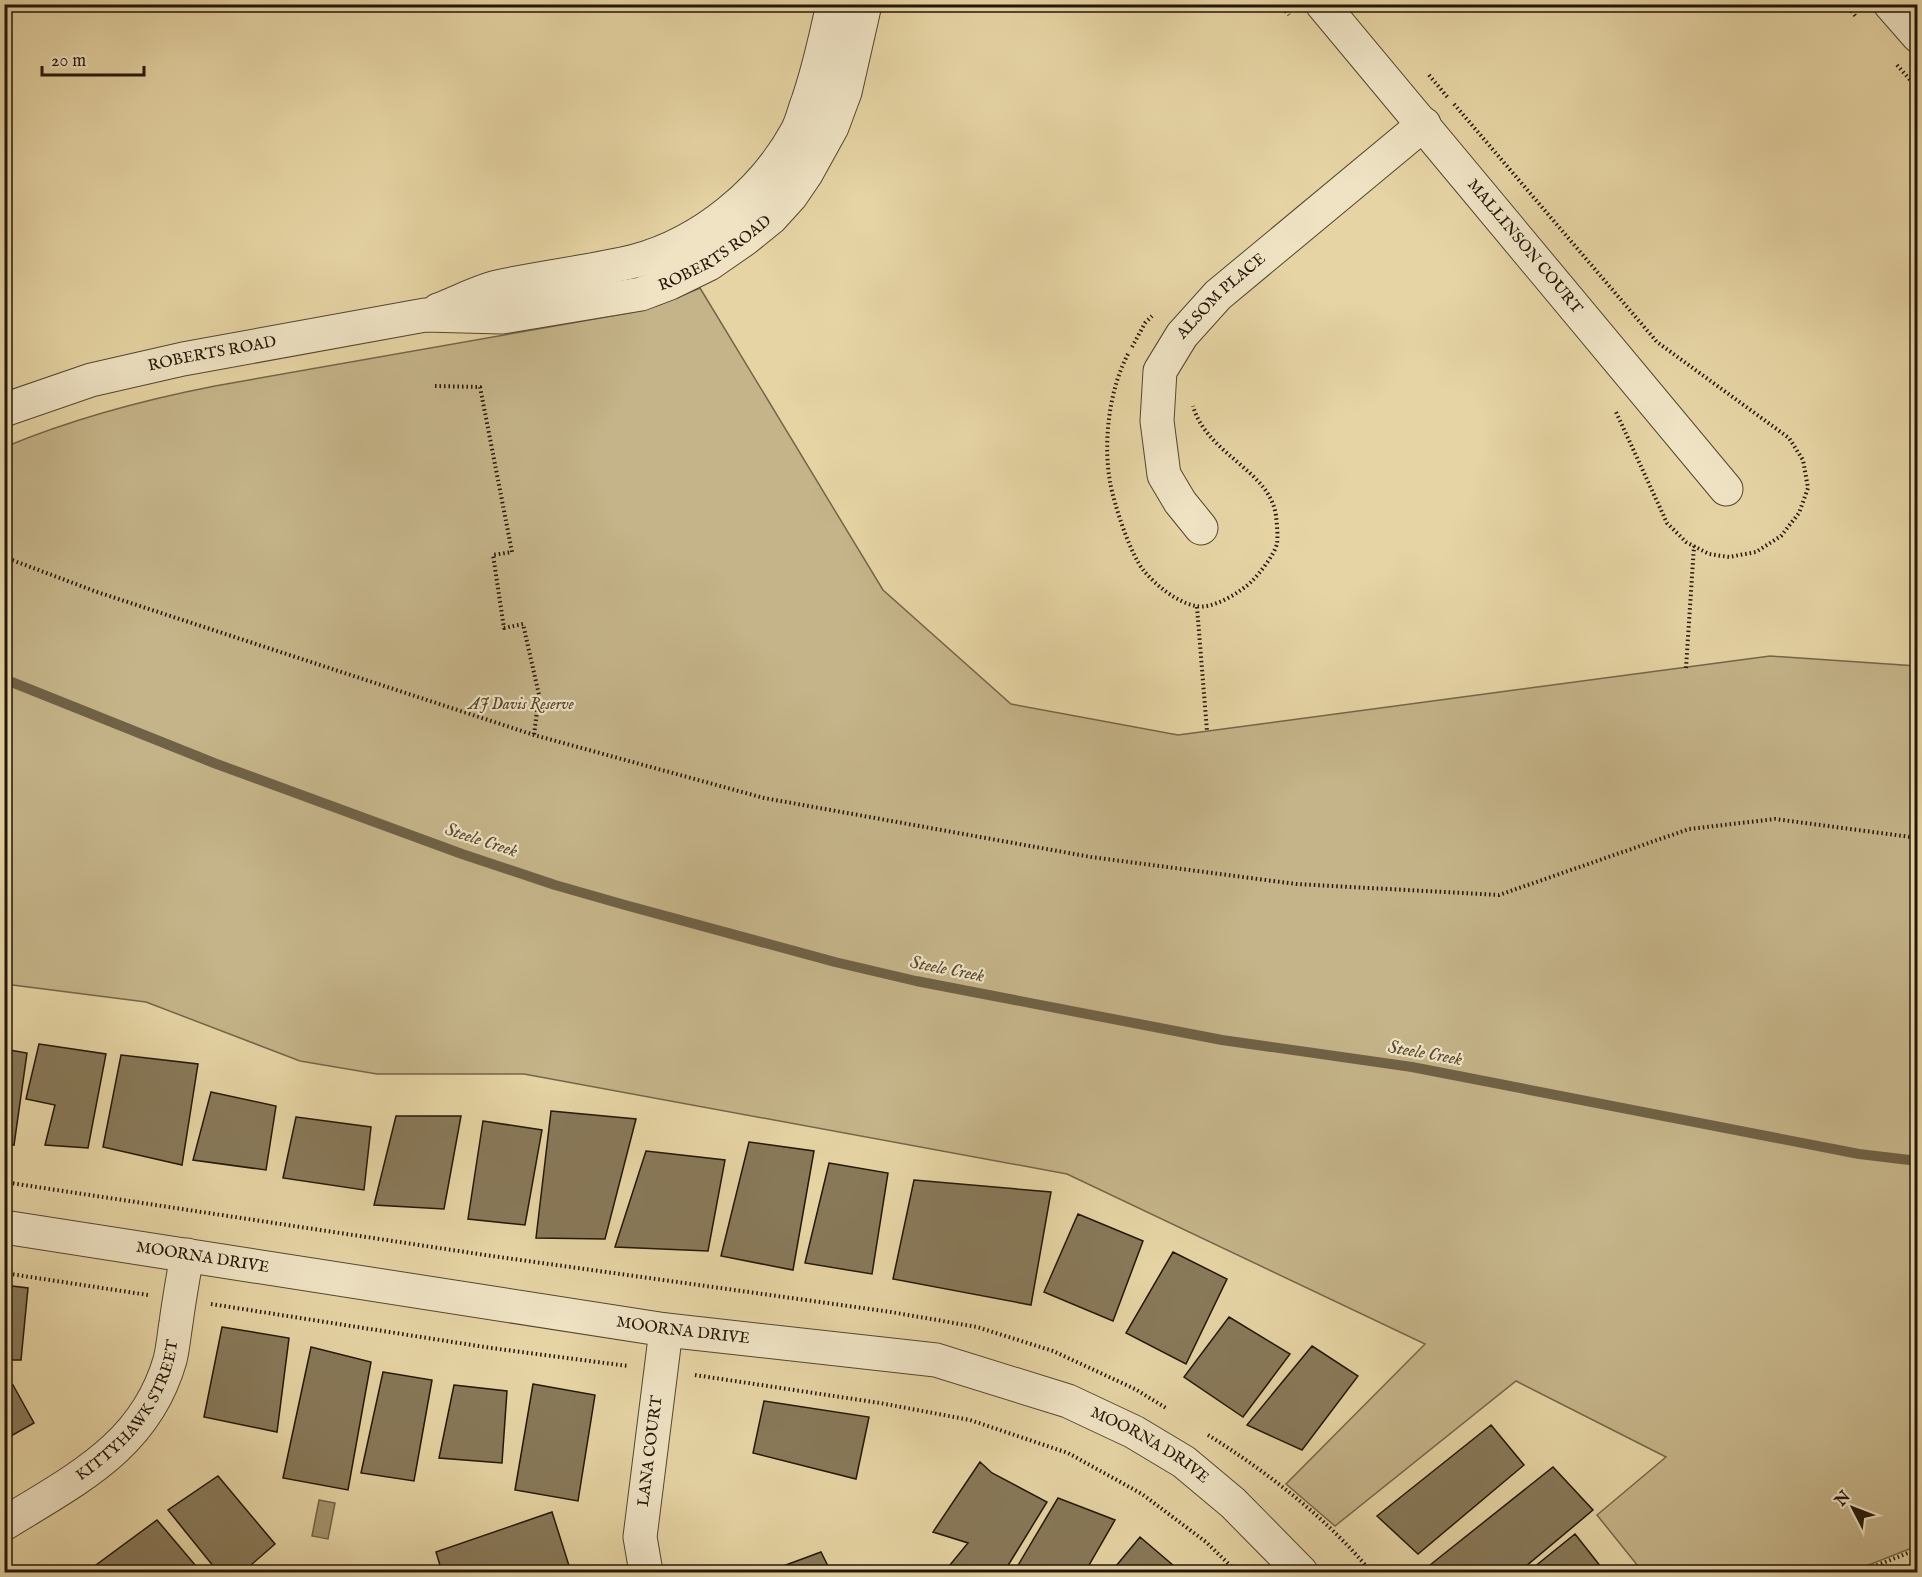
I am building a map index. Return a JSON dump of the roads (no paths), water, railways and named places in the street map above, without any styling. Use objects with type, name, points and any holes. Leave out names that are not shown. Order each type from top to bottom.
[{"type":"street","name":"ROBERTS ROAD","points":[[4,410],[59,390],[138,368],[425,315],[495,287],[591,271],[638,260],[675,246],[718,220],[747,196],[774,167],[798,129],[818,70],[833,4]]},
{"type":"street","name":"ROBERTS ROAD","points":[[425,315],[502,317],[641,294],[709,264],[746,239],[771,218],[790,196],[818,154],[832,127],[845,92],[865,4]]},
{"type":"street","name":"MALLINSON COURT","points":[[1322,4],[1726,489]]},
{"type":"street","points":[[1890,4],[1917,36]]},
{"type":"street","name":"ALSOM PLACE","points":[[1201,528],[1180,502],[1164,475],[1157,421],[1160,371],[1182,335],[1218,295],[1424,124]]},
{"type":"street","name":"MOORNA DRIVE","points":[[4,1227],[666,1330],[936,1360],[1068,1401],[1134,1432],[1184,1462],[1233,1503],[1301,1572]]},
{"type":"street","name":"KITTYHAWK STREET","points":[[4,1524],[79,1477],[115,1450],[142,1421],[158,1393],[170,1358],[187,1255]]},
{"type":"street","name":"LANA COURT","points":[[646,1572],[640,1537],[666,1330]]},
{"type":"waterway","name":"Steele Creek","points":[[4,679],[214,763],[462,854],[555,885],[835,962],[916,981],[1222,1040],[1412,1067],[1859,1154],[1918,1161]]},
{"type":"park label","name":"AJ Davis Reserve","points":[[521,705]]}]
